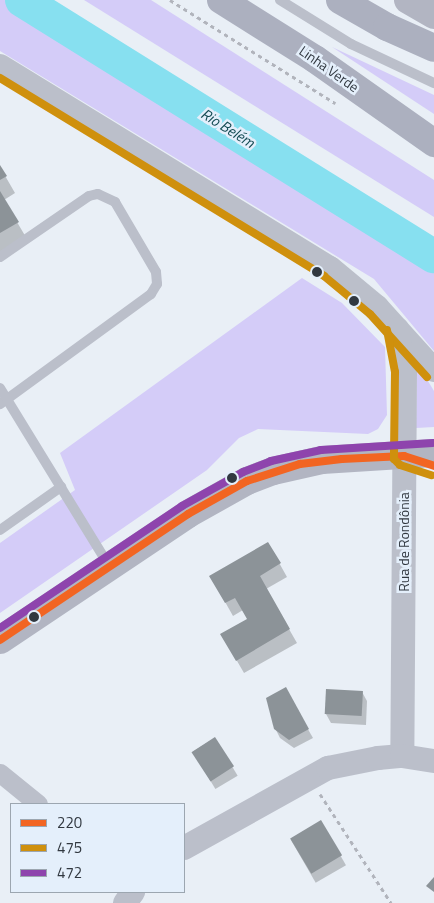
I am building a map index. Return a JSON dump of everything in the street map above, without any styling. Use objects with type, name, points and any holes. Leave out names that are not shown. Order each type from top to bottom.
[{"type":"highway","name":"Linha Verde","points":[[221,0],[315,59],[434,143]]},
{"type":"highway","points":[[340,0],[387,27],[434,48]]},
{"type":"main road","points":[[408,0],[434,14]]},
{"type":"main road","points":[[0,640],[109,566],[221,494],[274,471],[322,460],[434,453]]},
{"type":"main road","points":[[404,456],[434,466]]},
{"type":"street","points":[[0,66],[305,251],[354,287],[397,328],[434,370]]},
{"type":"street","name":"Rua de Rondônia","points":[[397,328],[405,371],[402,756]]},
{"type":"street","points":[[185,847],[309,777],[359,760],[402,756],[434,760]]},
{"type":"street","points":[[0,773],[37,803]]},
{"type":"lane","points":[[280,0],[352,44],[434,83]]},
{"type":"lane","points":[[0,258],[89,196],[98,194],[115,202],[156,272],[157,284],[151,294],[3,402]]},
{"type":"lane","points":[[0,388],[3,402],[60,487],[109,566]]},
{"type":"lane","points":[[0,530],[60,487]]},
{"type":"path","points":[[170,0],[336,104]]},
{"type":"path","points":[[309,777],[391,903]]},
{"type":"shaded area","points":[[0,0],[6,0],[120,70],[360,219],[434,269],[434,351],[374,279],[0,51]]},
{"type":"shaded area","points":[[84,0],[151,0],[434,180],[434,217]]},
{"type":"shaded area","points":[[332,47],[434,95],[434,114]]},
{"type":"shaded area","points":[[302,278],[342,303],[385,347],[387,415],[378,429],[368,434],[258,429],[239,438],[207,470],[0,613],[0,543],[75,490],[60,453]]},
{"type":"shaded area","points":[[417,363],[434,391],[434,427],[416,428]]},
{"type":"building","points":[[0,165],[7,176],[0,180]]},
{"type":"building","points":[[0,191],[19,222],[0,233]]},
{"type":"building","points":[[268,542],[281,563],[260,576],[290,629],[236,661],[220,634],[247,619],[235,598],[225,603],[209,576]]},
{"type":"building","points":[[286,687],[309,729],[289,740],[274,729],[266,698]]},
{"type":"building","points":[[326,689],[363,691],[362,716],[325,714]]},
{"type":"building","points":[[215,737],[234,766],[211,782],[192,752]]},
{"type":"building","points":[[321,820],[342,855],[311,874],[290,839]]},
{"type":"building","points":[[434,877],[434,892],[426,886]]},
{"type":"waterway","name":"Rio Belém","points":[[22,0],[434,256]]},
{"type":"transit line","name":"475","points":[[0,78],[324,276],[370,314],[427,377]]},
{"type":"transit line","name":"475","points":[[387,330],[395,372],[394,459],[400,465],[431,475]]},
{"type":"transit line","name":"472","points":[[0,628],[182,506],[243,472],[271,461],[321,450],[433,443]]},
{"type":"transit line","name":"220","points":[[0,640],[188,514],[247,481],[300,464],[342,459],[404,456],[434,466]]}]
